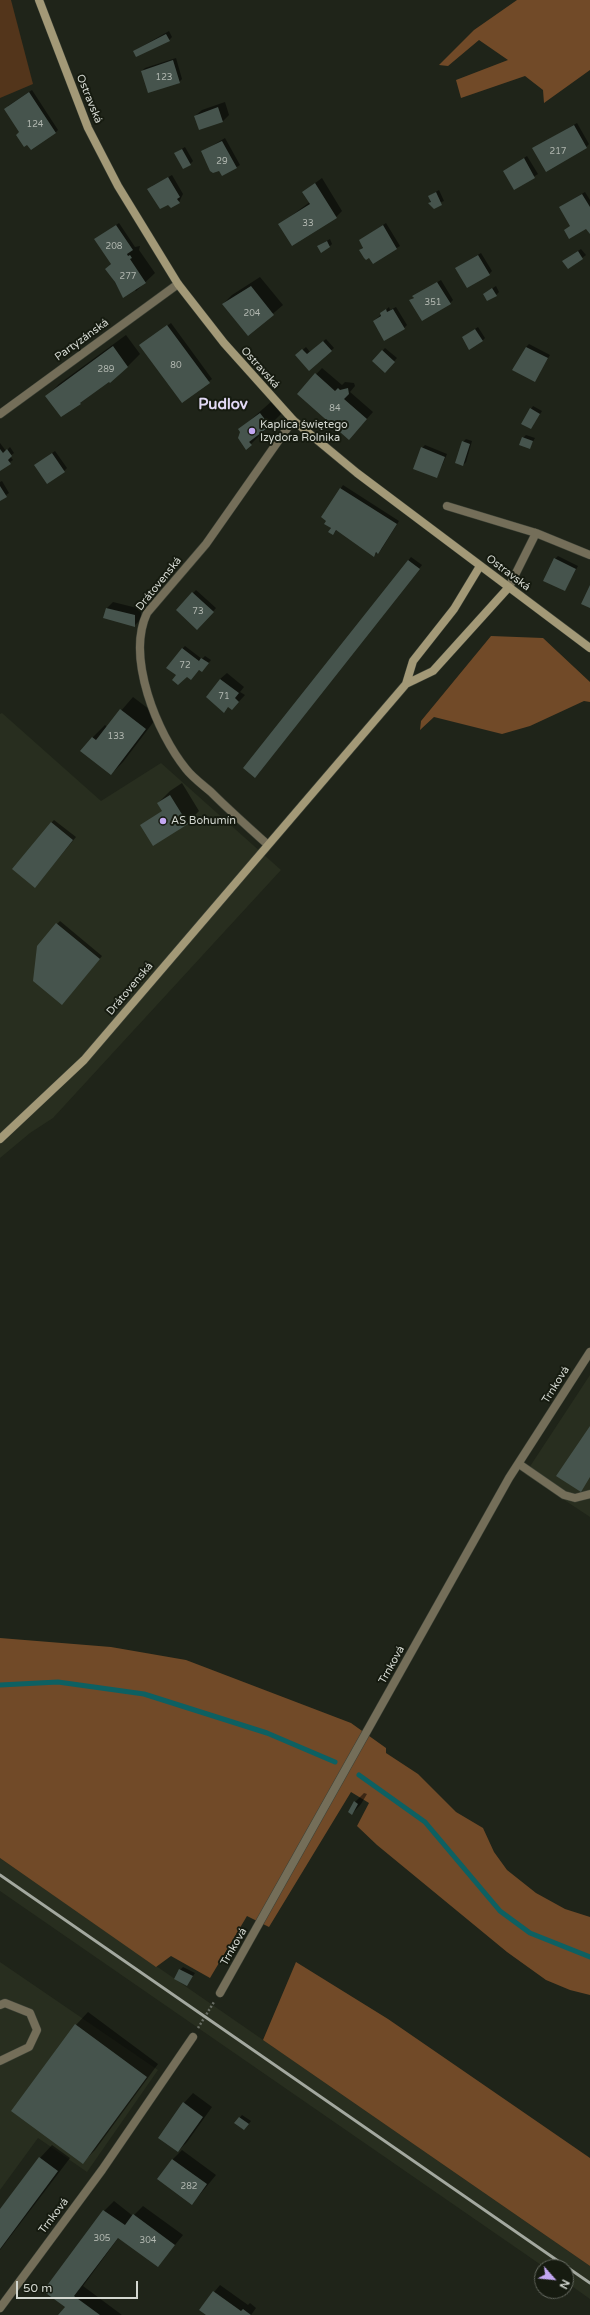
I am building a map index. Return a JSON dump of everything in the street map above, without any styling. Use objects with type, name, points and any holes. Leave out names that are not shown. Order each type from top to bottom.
[{"type":"street","name":"Ostravská","points":[[39,0],[88,128],[118,186],[178,284],[224,343],[293,420],[357,473],[590,648]]},
{"type":"street","name":"Partyzánská","points":[[0,414],[178,284]]},
{"type":"street","name":"Drátovenská","points":[[267,844],[187,770],[172,747],[159,723],[149,696],[142,668],[140,638],[142,624],[147,614],[206,544],[293,420]]},
{"type":"street","points":[[447,506],[536,533],[590,555]]},
{"type":"street","points":[[509,587],[536,533]]},
{"type":"street","name":"Drátovenská","points":[[406,684],[413,661],[454,609],[480,566]]},
{"type":"street","name":"Drátovenská","points":[[0,1139],[84,1060],[267,844],[406,684],[433,671],[509,587]]},
{"type":"street","name":"Trnková","points":[[220,1993],[519,1464],[590,1352]]},
{"type":"street","points":[[519,1464],[564,1495],[575,1498],[590,1494]]},
{"type":"street","points":[[0,2005],[5,2003],[30,2013],[36,2030],[29,2047],[0,2061]]},
{"type":"street","name":"Trnková","points":[[0,2308],[102,2170],[193,2037]]},
{"type":"path","points":[[200,2025],[209,2011]]},
{"type":"shaded area","points":[[0,0],[11,0],[33,84],[0,98]]},
{"type":"shaded area","points":[[517,0],[590,0],[590,70],[544,103],[543,90],[525,76],[461,98],[456,80],[508,60],[479,40],[448,66],[439,65],[474,30]]},
{"type":"shaded area","points":[[491,636],[543,638],[590,682],[590,702],[584,701],[530,726],[502,734],[434,717],[420,730],[421,721]]},
{"type":"shaded area","points":[[2,713],[101,801],[161,763],[281,870],[53,1118],[30,1133],[0,1158],[0,714]]},
{"type":"shaded area","points":[[590,1375],[590,1517],[525,1474]]},
{"type":"shaded area","points":[[0,1638],[111,1647],[186,1660],[351,1723],[386,1748],[386,1753],[418,1774],[456,1812],[483,1828],[494,1852],[507,1870],[536,1893],[565,1909],[590,1917],[590,1995],[570,1990],[546,1980],[507,1952],[377,1845],[357,1826],[369,1803],[351,1792],[269,1927],[247,1916],[210,1978],[171,1956],[156,1967],[0,1858]]},
{"type":"shaded area","points":[[0,1858],[590,2266],[590,2299],[574,2288],[574,2259],[534,2260],[0,1891]]},
{"type":"shaded area","points":[[0,1962],[158,2070],[87,2172],[38,2138],[0,2190]]},
{"type":"shaded area","points":[[296,1962],[388,2019],[590,2158],[590,2266],[263,2040]]},
{"type":"building","points":[[166,34],[170,41],[136,57],[133,51]]},
{"type":"building","points":[[173,60],[180,83],[148,93],[141,71]]},
{"type":"building","points":[[29,92],[56,133],[31,150],[27,145],[24,147],[16,135],[19,132],[4,109]]},
{"type":"building","points":[[218,107],[223,122],[199,130],[194,116]]},
{"type":"building","points":[[574,125],[587,148],[546,172],[532,148]]},
{"type":"building","points":[[222,141],[237,168],[222,176],[219,171],[213,173],[210,171],[201,151]]},
{"type":"building","points":[[182,149],[191,165],[183,169],[174,153]]},
{"type":"building","points":[[524,158],[535,178],[514,190],[503,171]]},
{"type":"building","points":[[168,177],[180,197],[177,199],[180,203],[171,208],[168,205],[160,209],[147,189]]},
{"type":"building","points":[[315,183],[337,218],[292,246],[278,224],[310,204],[302,192]]},
{"type":"building","points":[[436,192],[442,205],[434,209],[428,203],[431,202],[428,196]]},
{"type":"building","points":[[582,194],[590,207],[590,234],[586,229],[569,239],[564,230],[570,226],[559,207]]},
{"type":"building","points":[[116,225],[133,250],[127,254],[132,258],[130,259],[146,283],[123,298],[115,282],[105,269],[111,264],[94,239]]},
{"type":"building","points":[[383,225],[397,249],[373,264],[369,258],[366,260],[364,258],[359,250],[363,248],[359,240]]},
{"type":"building","points":[[327,241],[330,247],[321,253],[317,246]]},
{"type":"building","points":[[578,251],[583,259],[568,269],[562,261]]},
{"type":"building","points":[[478,255],[490,275],[467,288],[455,268]]},
{"type":"building","points":[[437,282],[451,304],[422,321],[409,300],[414,298],[412,296]]},
{"type":"building","points":[[251,286],[274,315],[248,336],[222,304]]},
{"type":"building","points":[[492,288],[497,296],[487,301],[483,294]]},
{"type":"building","points":[[386,309],[387,312],[393,309],[405,329],[384,341],[373,321],[381,316],[380,313]]},
{"type":"building","points":[[167,325],[210,383],[182,403],[139,345]]},
{"type":"building","points":[[475,329],[483,341],[469,350],[462,337]]},
{"type":"building","points":[[323,341],[332,351],[309,371],[295,355],[302,349],[307,354]]},
{"type":"building","points":[[113,346],[128,367],[110,383],[109,382],[80,403],[81,404],[61,417],[45,396]]},
{"type":"building","points":[[526,347],[548,358],[535,382],[512,370]]},
{"type":"building","points":[[382,350],[395,362],[385,373],[372,361]]},
{"type":"building","points":[[315,373],[335,391],[338,388],[340,390],[348,388],[349,394],[344,399],[367,419],[349,440],[297,394]]},
{"type":"building","points":[[530,408],[540,414],[531,429],[521,424]]},
{"type":"building","name":"Kaplica świętego Izydora Rolnika","points":[[260,413],[270,426],[249,442],[252,445],[246,450],[238,438],[240,432],[238,429]]},
{"type":"building","points":[[522,437],[533,441],[530,449],[519,445]]},
{"type":"building","points":[[462,441],[470,444],[463,466],[455,463]]},
{"type":"building","points":[[421,447],[445,457],[437,478],[413,469]]},
{"type":"building","points":[[0,449],[3,453],[7,449],[12,456],[8,460],[11,464],[0,471]]},
{"type":"building","points":[[52,453],[65,472],[47,484],[34,465]]},
{"type":"building","points":[[0,486],[7,497],[0,501]]},
{"type":"building","points":[[340,488],[397,524],[378,554],[376,552],[374,557],[336,530],[333,535],[328,532],[331,528],[324,524],[326,521],[321,517]]},
{"type":"building","points":[[554,558],[576,569],[565,591],[543,581]]},
{"type":"building","points":[[408,560],[420,569],[255,778],[243,768]]},
{"type":"building","points":[[590,585],[590,608],[581,604]]},
{"type":"building","points":[[192,592],[214,612],[197,630],[176,610]]},
{"type":"building","points":[[106,608],[135,615],[135,627],[103,618]]},
{"type":"building","points":[[182,648],[199,661],[201,658],[209,663],[202,672],[199,670],[191,680],[187,677],[178,685],[172,680],[176,675],[166,668]]},
{"type":"building","points":[[220,679],[239,693],[235,698],[239,702],[232,710],[228,707],[224,713],[206,697]]},
{"type":"building","points":[[120,709],[146,729],[111,775],[80,751],[92,737],[96,740]]},
{"type":"building","points":[[170,795],[188,824],[153,846],[140,825],[162,811],[157,803]]},
{"type":"building","points":[[51,822],[73,840],[35,888],[12,869]]},
{"type":"building","points":[[56,923],[100,959],[62,1005],[33,981],[37,946]]},
{"type":"building","points":[[590,1426],[590,1477],[581,1492],[556,1476]]},
{"type":"building","points":[[354,1801],[358,1804],[352,1815],[348,1812]]},
{"type":"building","points":[[179,1969],[193,1976],[187,1986],[174,1979]]},
{"type":"building","points":[[75,2024],[147,2077],[83,2164],[11,2111]]},
{"type":"building","points":[[183,2102],[203,2117],[178,2152],[158,2138]]},
{"type":"building","points":[[239,2117],[249,2124],[244,2130],[234,2123]]},
{"type":"building","points":[[39,2157],[58,2171],[0,2249],[0,2209]]},
{"type":"building","points":[[172,2159],[207,2184],[192,2205],[157,2179]]},
{"type":"building","points":[[103,2210],[125,2225],[133,2214],[175,2245],[158,2267],[118,2238],[74,2296],[100,2315],[58,2315],[65,2307],[43,2291]]},
{"type":"building","points":[[213,2291],[241,2311],[243,2309],[251,2315],[206,2315],[199,2310]]},
{"type":"waterway","points":[[0,1685],[58,1682],[144,1694],[267,1733],[335,1762]]},
{"type":"waterway","points":[[359,1775],[425,1822],[500,1911],[530,1933],[590,1957]]},
{"type":"railway","points":[[0,1875],[590,2283]]},
{"type":"place","name":"Kaplica świętego Izydora Rolnika","points":[[252,431]]},
{"type":"place","name":"AS Bohumín","points":[[163,821]]},
{"type":"district","name":"Pudlov","points":[[223,405]]}]
